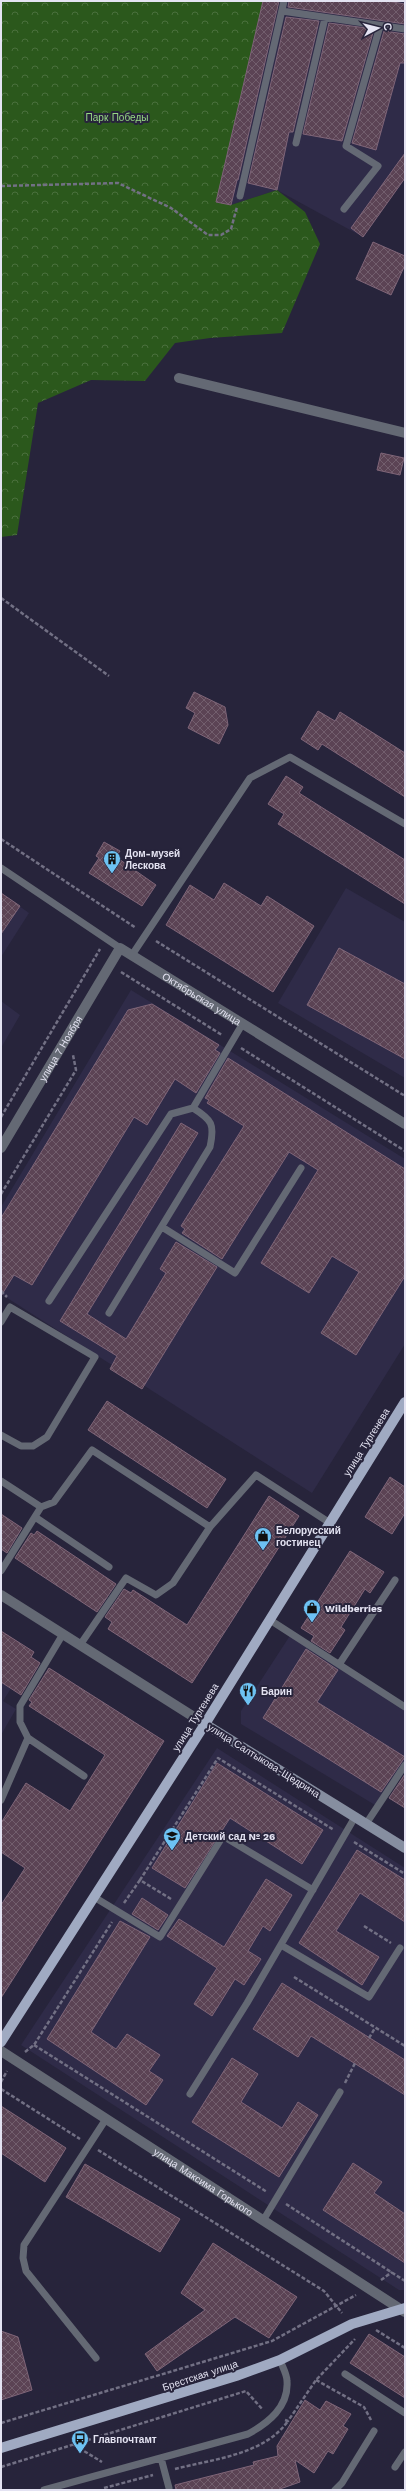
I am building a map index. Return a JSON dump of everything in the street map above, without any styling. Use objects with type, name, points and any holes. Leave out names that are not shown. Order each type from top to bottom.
[{"type":"main road","name":"улица Тургенева","points":[[1,2042],[205,1724],[405,1402]]},
{"type":"main road","name":"Брестская улица","points":[[1,2448],[126,2411],[280,2360],[352,2324],[404,2310]]},
{"type":"street","points":[[179,378],[405,433]]},
{"type":"street","name":"Октябрьская улица","points":[[120,948],[405,1124]]},
{"type":"street","name":"улица 7 Ноября","points":[[1,1148],[120,948]]},
{"type":"street","name":"улица Салтыкова-Щедрина","points":[[1,1595],[405,1848]]},
{"type":"street","name":"улица Максима Горького","points":[[1,2051],[404,2310]]},
{"type":"lane","points":[[240,196],[284,1]]},
{"type":"lane","points":[[282,11],[405,29]]},
{"type":"lane","points":[[296,143],[325,18]]},
{"type":"lane","points":[[344,209],[378,166],[346,146],[380,26]]},
{"type":"lane","points":[[132,955],[250,778],[290,757],[405,824]]},
{"type":"lane","name":"Октябрьская улица","points":[[1,868],[120,948]]},
{"type":"lane","points":[[49,1301],[171,1114],[193,1108],[243,1023]]},
{"type":"lane","points":[[109,1313],[210,1146],[214,1132],[208,1118],[193,1108]]},
{"type":"lane","points":[[162,1227],[235,1273],[301,1168]]},
{"type":"lane","points":[[1,1322],[10,1307],[95,1357],[47,1437],[34,1446],[21,1446],[1,1434]]},
{"type":"lane","points":[[1,1571],[41,1507],[54,1502],[92,1450],[210,1527]]},
{"type":"lane","points":[[80,1645],[126,1578],[156,1595],[173,1582],[210,1527],[256,1475],[330,1523]]},
{"type":"lane","points":[[1,1481],[41,1507]]},
{"type":"lane","points":[[35,1517],[110,1567]]},
{"type":"lane","points":[[340,1663],[395,1580]]},
{"type":"lane","points":[[270,1620],[340,1663],[405,1707]]},
{"type":"lane","points":[[63,1634],[20,1706],[20,1722],[28,1738],[84,1776]]},
{"type":"lane","points":[[1,1800],[28,1738]]},
{"type":"lane","points":[[366,1824],[405,1765]]},
{"type":"lane","points":[[190,2094],[281,1945],[355,1817]]},
{"type":"lane","points":[[94,1897],[160,1937],[223,1836],[313,1890]]},
{"type":"lane","points":[[281,1945],[369,1997],[400,1948]]},
{"type":"lane","points":[[264,2219],[340,2092]]},
{"type":"lane","points":[[96,2358],[26,2271],[22,2258],[24,2245],[106,2119]]},
{"type":"lane","points":[[44,2490],[248,2434],[263,2426],[275,2415],[285,2399],[287,2380],[280,2360]]},
{"type":"lane","points":[[345,2374],[405,2413]]},
{"type":"lane","points":[[336,2490],[342,2483],[374,2431]]},
{"type":"lane","points":[[395,2467],[405,2452]]},
{"type":"lane","points":[[161,2458],[169,2488]]},
{"type":"path","points":[[1,186],[118,183],[171,208],[208,235],[221,235],[231,229],[240,196]]},
{"type":"path","points":[[1,598],[109,676]]},
{"type":"path","points":[[1,839],[146,934],[405,1096]]},
{"type":"path","points":[[1,1117],[106,938]]},
{"type":"path","points":[[118,979],[122,972],[405,1151]]},
{"type":"path","points":[[1,1194],[76,1070],[72,1053]]},
{"type":"path","points":[[14,2060],[34,2045],[218,1758],[405,1874]]},
{"type":"path","points":[[140,1880],[180,1905]]},
{"type":"path","points":[[364,1926],[400,1948]]},
{"type":"path","points":[[294,1977],[405,2046]]},
{"type":"path","points":[[369,2038],[375,2028]]},
{"type":"path","points":[[34,2045],[277,2198],[405,2281]]},
{"type":"path","points":[[340,2092],[355,2064]]},
{"type":"path","points":[[1,2090],[324,2291],[336,2307]]},
{"type":"path","points":[[1,2424],[272,2341],[336,2307],[369,2288],[392,2272]]},
{"type":"path","points":[[1,2467],[246,2391],[264,2411],[288,2421],[316,2380],[360,2333]]},
{"type":"path","points":[[316,2380],[364,2407],[374,2431]]},
{"type":"shaded area","points":[[263,1],[405,1],[405,178],[363,237],[277,190],[231,205],[216,202]]},
{"type":"shaded area","points":[[346,888],[405,922],[405,1078],[278,1003]]},
{"type":"shaded area","points":[[1,893],[29,913],[1,957]]},
{"type":"shaded area","points":[[131,990],[405,1159],[405,1344],[312,1493],[1,1294],[1,1207]]},
{"type":"shaded area","points":[[1,1001],[20,1015],[1,1048]]},
{"type":"shaded area","points":[[1,1631],[34,1652],[3,1701],[16,1709],[1,1735]]},
{"type":"shaded area","points":[[293,1631],[405,1706],[405,1771],[380,1808],[241,1724],[241,1711]]},
{"type":"shaded area","points":[[217,1748],[405,1868],[405,2290],[399,2290],[21,2045]]},
{"type":"green space","name":"Парк Победы","points":[[1,1],[263,1],[216,202],[231,205],[277,190],[305,212],[320,244],[282,333],[210,338],[175,343],[145,381],[91,380],[38,403],[17,535],[1,537]]},
{"type":"building","points":[[263,1],[279,1],[231,205],[216,202]]},
{"type":"building","points":[[289,1],[387,1],[405,4],[405,24],[288,7]]},
{"type":"building","points":[[286,17],[319,21],[293,132],[289,132],[277,190],[248,183]]},
{"type":"building","points":[[329,23],[374,29],[342,141],[303,134]]},
{"type":"building","points":[[384,31],[405,34],[405,63],[400,63],[376,150],[352,143]]},
{"type":"building","points":[[405,153],[405,178],[363,237],[351,228]]},
{"type":"building","points":[[373,242],[405,256],[405,265],[391,295],[356,279]]},
{"type":"building","points":[[381,453],[404,458],[400,475],[377,470]]},
{"type":"building","points":[[194,692],[225,707],[228,725],[219,744],[188,728],[195,713],[186,708]]},
{"type":"building","points":[[318,711],[335,721],[340,712],[405,753],[405,797],[322,744],[318,750],[301,739]]},
{"type":"building","points":[[286,776],[303,787],[299,793],[405,860],[405,904],[278,824],[284,814],[268,804]]},
{"type":"building","name":"Дом-музей Лескова","points":[[104,842],[120,851],[116,857],[156,885],[142,906],[89,873],[99,858],[96,856]]},
{"type":"building","points":[[224,883],[261,906],[267,896],[314,926],[273,992],[166,925],[190,885],[214,900]]},
{"type":"building","points":[[1,893],[20,906],[1,934]]},
{"type":"building","points":[[339,948],[405,984],[405,1059],[307,1005]]},
{"type":"building","points":[[152,1004],[219,1045],[215,1050],[220,1053],[196,1093],[175,1079],[147,1125],[134,1117],[32,1285],[14,1275],[1,1296],[1,1218],[128,1010]]},
{"type":"building","points":[[228,1058],[405,1169],[405,1276],[356,1355],[321,1333],[359,1272],[332,1256],[309,1293],[261,1263],[318,1170],[289,1152],[222,1259],[182,1233],[185,1229],[181,1226],[244,1126],[207,1103],[209,1100],[205,1098]]},
{"type":"building","points":[[181,1123],[198,1133],[87,1314],[126,1339],[166,1273],[160,1269],[176,1242],[217,1267],[142,1389],[110,1369],[117,1356],[60,1321]]},
{"type":"building","points":[[107,1401],[226,1479],[207,1508],[88,1430]]},
{"type":"building","points":[[390,1477],[405,1487],[405,1513],[392,1534],[365,1517]]},
{"type":"building","points":[[269,1496],[299,1516],[192,1683],[108,1629],[112,1622],[105,1617],[124,1589],[131,1593],[133,1590],[187,1625]]},
{"type":"building","points":[[1,1514],[22,1528],[7,1553],[1,1549]]},
{"type":"building","points":[[37,1531],[116,1584],[97,1612],[15,1558],[31,1533],[34,1535]]},
{"type":"building","points":[[350,1551],[384,1572],[370,1593],[365,1589],[341,1627],[345,1630],[330,1653],[311,1641],[314,1636],[301,1628]]},
{"type":"building","points":[[1,1631],[34,1652],[31,1657],[40,1663],[21,1695],[1,1682]]},
{"type":"building","points":[[306,1649],[338,1670],[317,1702],[405,1757],[381,1792],[263,1718]]},
{"type":"building","points":[[49,1668],[164,1741],[1,1998],[1,1905],[25,1868],[1,1852],[1,1823],[26,1783],[70,1811],[105,1755],[29,1706],[32,1702],[29,1700]]},
{"type":"building","points":[[217,1763],[323,1830],[302,1864],[230,1818],[185,1888],[152,1868]]},
{"type":"building","points":[[405,1774],[405,1808],[389,1798]]},
{"type":"building","points":[[357,1850],[405,1880],[405,1922],[360,1893],[336,1931],[379,1957],[362,1985],[299,1943]]},
{"type":"building","points":[[266,1879],[292,1895],[270,1931],[263,1926],[248,1951],[261,1959],[244,1985],[235,1979],[212,2016],[194,2004],[217,1968],[167,1936],[179,1919],[224,1947]]},
{"type":"building","points":[[142,1898],[168,1915],[158,1930],[132,1914]]},
{"type":"building","points":[[120,1921],[150,1937],[91,2032],[116,2049],[127,2034],[160,2055],[149,2071],[163,2080],[146,2105],[47,2039]]},
{"type":"building","points":[[282,1983],[405,2060],[405,2095],[311,2036],[298,2057],[253,2029]]},
{"type":"building","points":[[232,2058],[258,2074],[241,2102],[282,2128],[298,2102],[318,2115],[279,2177],[192,2122]]},
{"type":"building","points":[[1,2106],[66,2148],[45,2182],[1,2153]]},
{"type":"building","points":[[353,2163],[382,2182],[374,2193],[405,2214],[405,2263],[323,2210]]},
{"type":"building","points":[[85,2164],[180,2219],[160,2252],[66,2197]]},
{"type":"building","points":[[213,2243],[297,2297],[269,2338],[235,2317],[157,2371],[145,2354],[205,2310],[181,2293]]},
{"type":"building","points":[[1,2331],[18,2337],[32,2390],[1,2400]]},
{"type":"building","points":[[369,2334],[405,2357],[405,2398],[350,2363]]},
{"type":"building","points":[[305,2400],[320,2410],[326,2401],[351,2414],[343,2426],[348,2429],[333,2454],[328,2451],[314,2473],[295,2460],[300,2482],[277,2490],[176,2490],[175,2485],[254,2465],[253,2462],[278,2456],[277,2446]]},
{"type":"place","name":"Дом-музей Лескова","points":[[112,874]]},
{"type":"place","name":"Белорусский гостинец","points":[[263,1551]]},
{"type":"place","name":"Wildberries","points":[[312,1623]]},
{"type":"place","name":"Барин","points":[[248,1706]]},
{"type":"place","name":"Детский сад № 26","points":[[172,1851]]},
{"type":"place","name":"Главпочтамт","points":[[80,2454]]}]
